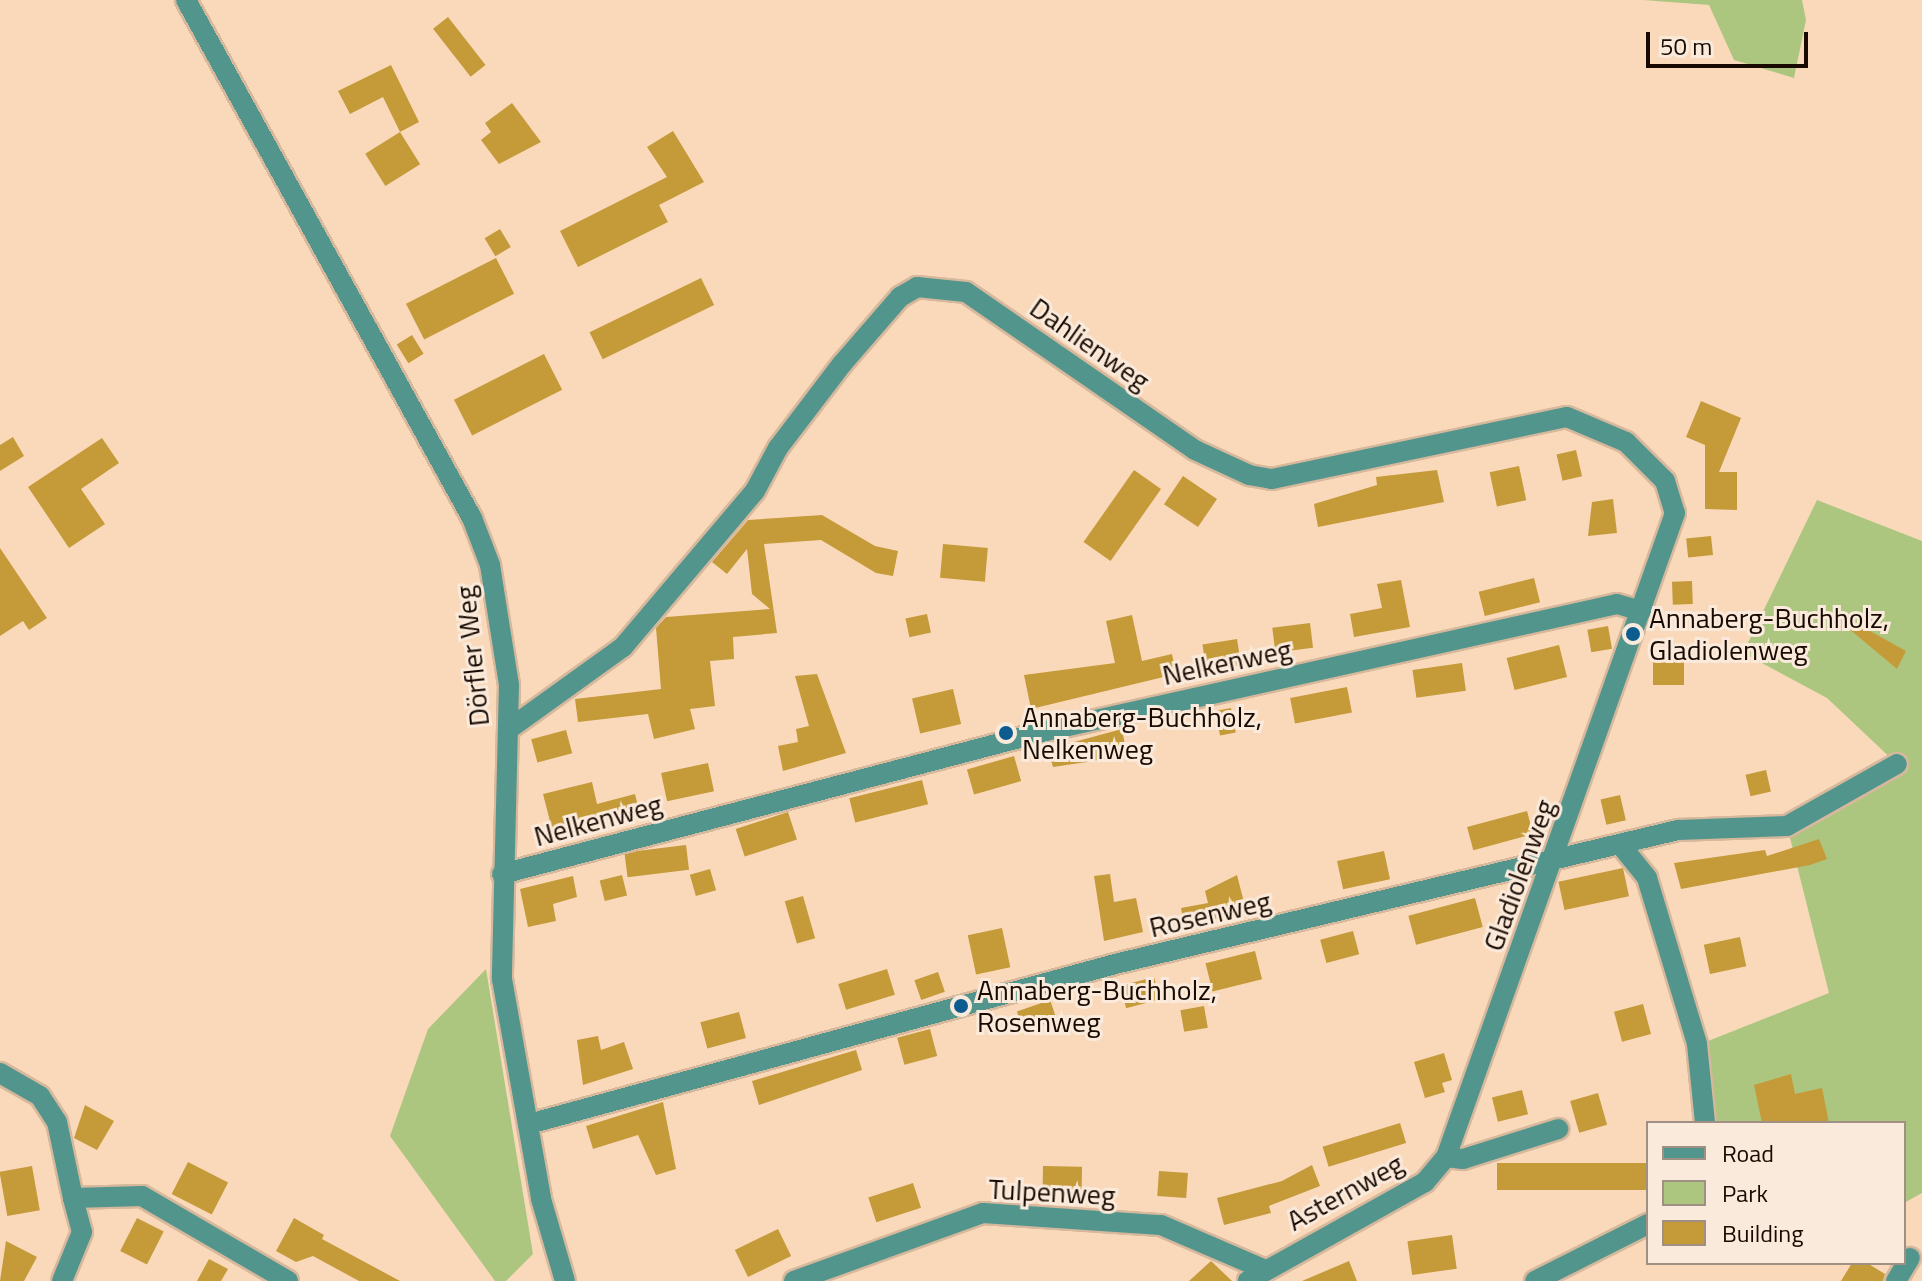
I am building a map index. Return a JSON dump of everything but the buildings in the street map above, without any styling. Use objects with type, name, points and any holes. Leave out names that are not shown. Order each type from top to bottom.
[{"type":"street","name":"Dörfler Weg","points":[[186,0],[472,518],[504,635],[509,729],[502,874],[502,979],[529,1124],[565,1281]]},
{"type":"street","name":"Dahlienweg","points":[[509,729],[623,647],[755,491],[778,448],[842,364],[900,297],[917,287],[966,292],[1195,450],[1249,475],[1272,479],[1541,419],[1567,417],[1603,428],[1665,481],[1675,513],[1641,611]]},
{"type":"street","name":"Nelkenweg","points":[[502,874],[1061,727],[1617,604],[1641,611]]},
{"type":"street","name":"Gladiolenweg","points":[[1446,1157],[1555,862],[1641,611]]},
{"type":"street","name":"Rosenweg","points":[[529,1124],[1115,964],[1623,848],[1678,830],[1787,826],[1897,764]]},
{"type":"street","points":[[1623,848],[1647,878],[1697,1044],[1705,1121]]},
{"type":"street","points":[[0,1073],[40,1096],[57,1122],[82,1232],[62,1281]]},
{"type":"street","name":"Asternweg","points":[[1256,1275],[1425,1182],[1446,1157],[1463,1159],[1558,1129]]},
{"type":"street","points":[[73,1198],[142,1196],[288,1281]]},
{"type":"street","name":"Tulpenweg","points":[[794,1281],[983,1213],[1161,1225],[1256,1275]]},
{"type":"street","points":[[1535,1281],[1646,1225]]},
{"type":"street","points":[[1906,1265],[1910,1258]]},
{"type":"street","points":[[246,1281],[257,1262]]},
{"type":"green space","points":[[1643,0],[1802,0],[1806,20],[1794,78],[1734,60],[1709,5]]},
{"type":"green space","points":[[1817,500],[1922,541],[1922,1193],[1906,1202],[1906,1121],[1709,1121],[1703,1043],[1829,993],[1787,826],[1897,764],[1827,698],[1743,653]]},
{"type":"green space","points":[[486,969],[533,1254],[506,1281],[495,1281],[390,1136],[428,1029]]},
{"type":"place","name":"Annaberg-Buchholz, Gladiolenweg","points":[[1633,634]]},
{"type":"place","name":"Annaberg-Buchholz, Nelkenweg","points":[[1006,733]]},
{"type":"place","name":"Annaberg-Buchholz, Rosenweg","points":[[961,1006]]}]
